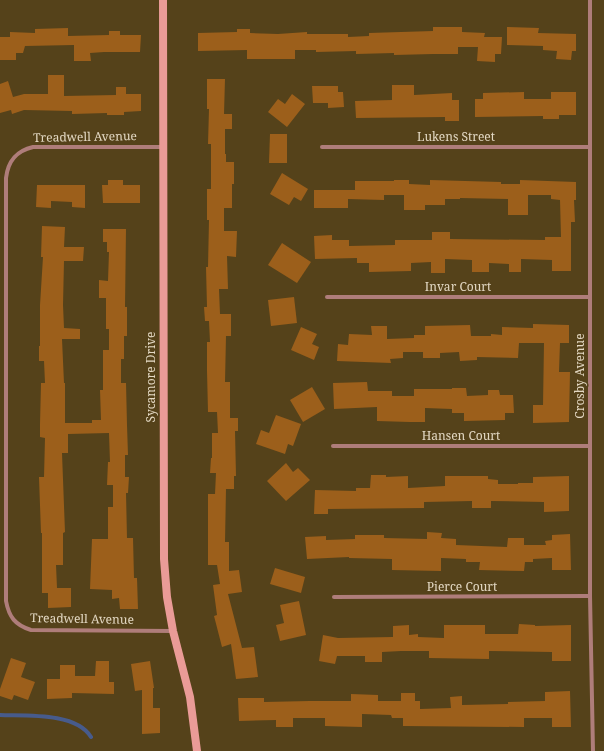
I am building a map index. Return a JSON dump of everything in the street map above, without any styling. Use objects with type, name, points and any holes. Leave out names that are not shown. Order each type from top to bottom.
[{"type":"main road","name":"Sycamore Drive","points":[[163,0],[164,559],[167,597],[173,631],[190,697],[197,751]]},
{"type":"street","name":"Crosby Avenue","points":[[590,0],[590,596],[594,751]]},
{"type":"street","name":"Treadwell Avenue","points":[[163,146],[33,147],[17,154],[11,160],[7,168],[6,601],[8,611],[13,620],[22,627],[31,630],[173,631]]},
{"type":"street","name":"Lukens Street","points":[[322,147],[590,147]]},
{"type":"street","name":"Invar Court","points":[[327,297],[590,297]]},
{"type":"street","name":"Hansen Court","points":[[333,446],[590,446]]},
{"type":"street","name":"Pierce Court","points":[[334,597],[590,596]]},
{"type":"building","points":[[433,27],[462,27],[462,32],[485,33],[484,37],[502,37],[501,54],[495,54],[495,62],[477,61],[478,47],[458,47],[458,54],[394,55],[394,53],[356,54],[356,51],[316,52],[316,50],[295,50],[295,59],[247,59],[247,50],[198,51],[198,33],[237,32],[237,29],[250,29],[250,33],[278,34],[307,32],[307,34],[348,34],[348,37],[369,36],[369,33],[433,31]]},
{"type":"building","points":[[507,27],[539,28],[538,33],[576,34],[576,51],[572,51],[571,60],[556,59],[557,51],[543,50],[543,46],[507,45]]},
{"type":"building","points":[[68,28],[68,36],[109,35],[109,31],[120,31],[120,35],[141,35],[140,52],[90,53],[91,61],[74,61],[74,45],[25,46],[23,53],[16,53],[16,60],[0,60],[0,37],[10,37],[10,32],[35,33],[35,29]]},
{"type":"building","points":[[48,75],[64,75],[64,96],[116,95],[116,87],[126,87],[126,94],[141,94],[141,111],[124,112],[124,115],[107,115],[107,113],[72,114],[72,111],[24,110],[12,114],[11,110],[0,113],[0,84],[8,81],[13,97],[24,94],[48,94]]},
{"type":"building","points":[[207,79],[225,79],[224,114],[232,114],[232,129],[225,129],[225,154],[226,162],[234,162],[234,184],[232,184],[232,208],[224,208],[224,231],[237,231],[236,257],[227,256],[228,289],[219,289],[220,314],[231,314],[231,336],[226,336],[225,382],[230,382],[230,418],[238,418],[238,431],[235,431],[236,476],[234,476],[234,489],[226,489],[225,542],[229,542],[229,571],[239,570],[242,592],[228,594],[242,648],[254,647],[258,677],[236,679],[231,644],[222,647],[214,616],[217,615],[213,585],[220,584],[217,565],[208,565],[208,494],[215,494],[216,473],[210,473],[212,458],[212,433],[218,433],[217,412],[208,412],[207,342],[210,342],[209,321],[205,321],[204,307],[207,307],[206,267],[208,267],[209,220],[207,220],[207,189],[211,189],[211,144],[208,144],[209,109],[207,109]]},
{"type":"building","points":[[392,85],[414,85],[414,95],[452,93],[452,100],[459,100],[459,121],[445,121],[445,117],[356,118],[355,101],[392,100]]},
{"type":"building","points":[[312,86],[338,86],[338,92],[343,92],[344,107],[328,108],[328,103],[313,103]]},
{"type":"building","points":[[524,92],[524,99],[551,99],[551,92],[576,92],[576,115],[559,115],[559,119],[543,119],[543,116],[475,117],[475,99],[483,99],[483,93]]},
{"type":"building","points":[[292,94],[305,104],[287,127],[268,112],[278,99],[285,104]]},
{"type":"building","points":[[270,134],[287,134],[287,163],[269,163]]},
{"type":"building","points":[[282,173],[308,189],[301,201],[294,197],[289,205],[270,194]]},
{"type":"building","points":[[108,180],[123,180],[123,185],[140,185],[140,203],[103,203],[102,185],[108,185]]},
{"type":"building","points":[[409,180],[409,184],[430,185],[430,180],[501,182],[501,184],[520,184],[520,180],[576,182],[576,200],[574,200],[575,222],[571,222],[571,271],[552,271],[552,260],[521,259],[521,272],[509,272],[509,264],[489,263],[489,272],[472,272],[472,260],[445,259],[445,273],[431,273],[431,262],[411,263],[411,271],[369,272],[369,263],[357,263],[357,258],[315,259],[314,236],[332,235],[332,240],[349,240],[349,246],[395,245],[395,240],[432,240],[432,232],[450,232],[450,239],[545,240],[545,237],[561,237],[560,200],[551,199],[551,195],[528,195],[528,215],[508,215],[508,199],[445,199],[445,205],[425,205],[425,210],[404,210],[404,195],[384,195],[384,200],[348,199],[348,208],[314,208],[314,190],[355,190],[355,181]]},
{"type":"building","points":[[37,185],[85,185],[85,208],[72,207],[72,202],[51,201],[51,208],[36,207]]},
{"type":"building","points":[[42,226],[65,227],[64,247],[84,247],[83,261],[64,261],[64,328],[80,329],[80,339],[62,339],[65,383],[65,423],[92,423],[92,420],[101,420],[100,390],[103,390],[103,350],[109,350],[109,329],[106,329],[106,298],[99,298],[99,280],[108,281],[109,252],[107,252],[107,242],[103,242],[103,229],[126,229],[125,307],[127,307],[127,336],[124,336],[124,359],[121,359],[121,383],[126,383],[128,455],[125,455],[125,477],[129,477],[128,493],[126,493],[127,538],[133,538],[134,578],[137,578],[138,609],[120,609],[119,598],[112,599],[112,590],[90,589],[92,539],[108,539],[108,507],[113,507],[113,485],[107,485],[108,462],[110,462],[109,433],[68,434],[68,453],[62,453],[65,532],[63,533],[63,565],[56,565],[57,588],[71,588],[71,607],[48,608],[48,593],[42,593],[42,533],[39,477],[44,477],[45,438],[40,437],[40,424],[41,383],[45,383],[44,361],[39,361],[39,346],[43,257],[41,257]]},
{"type":"building","points":[[282,243],[311,262],[297,283],[268,265]]},
{"type":"building","points":[[294,297],[297,323],[271,326],[268,300]]},
{"type":"building","points":[[533,324],[569,325],[569,343],[560,343],[559,372],[570,372],[569,422],[533,423],[533,405],[543,405],[544,343],[519,343],[518,358],[477,357],[477,360],[460,361],[459,352],[440,353],[440,358],[423,358],[423,352],[403,352],[403,358],[390,359],[391,363],[337,361],[338,344],[348,345],[349,334],[372,335],[371,326],[387,326],[387,339],[414,338],[414,335],[425,335],[425,326],[470,325],[471,336],[491,336],[491,334],[502,335],[502,327],[533,328]]},
{"type":"building","points":[[301,327],[317,334],[312,344],[319,347],[314,360],[291,350]]},
{"type":"building","points":[[367,382],[368,391],[392,391],[392,396],[414,396],[414,389],[466,388],[467,396],[488,395],[488,390],[499,390],[500,395],[513,395],[514,413],[505,413],[505,420],[464,421],[464,413],[452,413],[452,409],[425,408],[425,422],[410,422],[377,421],[377,407],[334,409],[333,383]]},
{"type":"building","points":[[312,387],[325,409],[303,422],[290,400]]},
{"type":"building","points":[[276,415],[301,424],[293,446],[288,444],[285,454],[256,444],[261,430],[269,433]]},
{"type":"building","points":[[286,463],[293,472],[298,468],[310,480],[286,501],[267,481]]},
{"type":"building","points":[[371,475],[386,475],[386,477],[408,476],[408,488],[445,486],[445,476],[488,476],[488,479],[498,480],[498,484],[518,484],[533,483],[533,477],[569,476],[569,511],[544,512],[544,502],[491,501],[491,508],[472,508],[472,501],[424,502],[424,508],[328,509],[328,514],[314,514],[315,490],[356,491],[356,488],[370,488]]},
{"type":"building","points":[[427,532],[442,533],[441,538],[456,539],[456,545],[507,547],[508,538],[524,538],[524,545],[546,545],[545,541],[552,540],[552,535],[570,534],[571,570],[552,570],[552,558],[533,559],[533,562],[525,562],[524,571],[479,570],[480,562],[466,562],[466,559],[441,558],[441,571],[392,570],[392,559],[349,557],[307,559],[305,537],[326,536],[326,540],[355,539],[355,535],[384,535],[384,538],[427,539]]},
{"type":"building","points":[[275,568],[305,577],[301,593],[270,584]]},
{"type":"building","points":[[299,601],[306,635],[280,641],[276,625],[284,623],[280,605]]},
{"type":"building","points":[[519,624],[535,626],[571,625],[571,661],[552,661],[552,652],[489,651],[489,659],[429,658],[429,651],[401,651],[382,652],[382,662],[365,662],[365,656],[337,656],[335,664],[319,661],[323,635],[338,638],[393,637],[393,626],[409,625],[409,635],[418,634],[418,637],[444,638],[444,625],[485,625],[485,634],[518,634]]},
{"type":"building","points":[[11,658],[26,663],[21,677],[35,682],[28,700],[14,695],[12,700],[0,696],[0,689]]},
{"type":"building","points":[[96,661],[109,661],[109,682],[114,682],[114,694],[72,693],[72,698],[47,699],[47,679],[60,679],[60,665],[75,665],[75,676],[95,676]]},
{"type":"building","points":[[150,661],[154,688],[153,708],[160,708],[160,733],[142,734],[142,690],[135,691],[131,664]]},
{"type":"building","points":[[570,691],[571,727],[552,727],[552,718],[524,718],[524,727],[403,726],[403,718],[392,718],[391,715],[362,714],[362,727],[325,726],[325,718],[293,718],[293,727],[276,727],[276,720],[239,721],[238,698],[264,698],[264,702],[351,701],[351,694],[378,695],[378,701],[401,701],[401,693],[415,693],[415,701],[420,701],[420,709],[451,708],[450,697],[462,696],[462,705],[508,704],[508,702],[545,701],[545,692]]},
{"type":"waterway","points":[[0,715],[36,716],[62,719],[74,723],[84,729],[91,737]]}]
